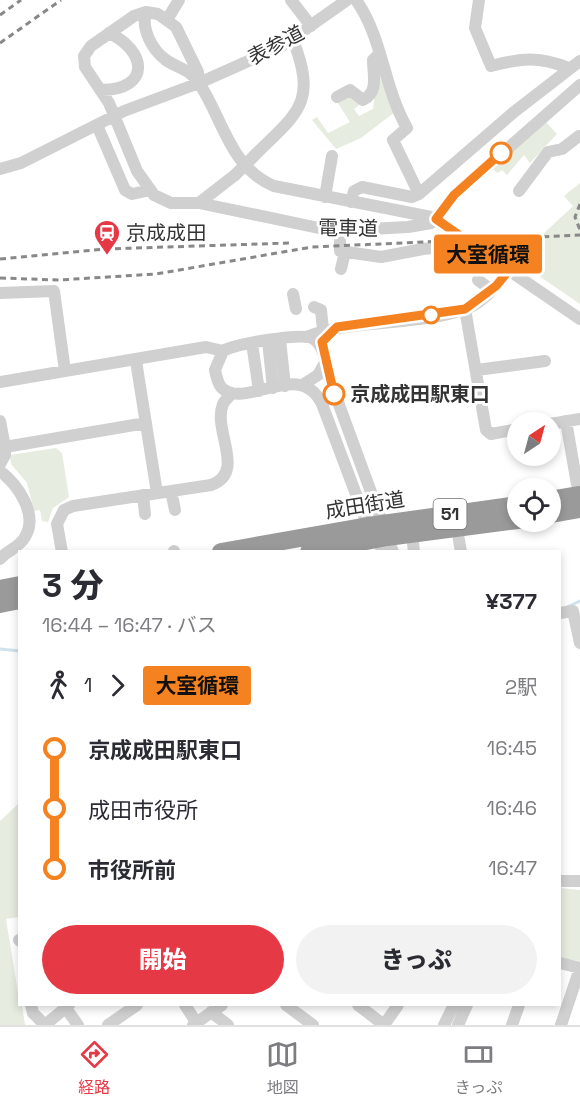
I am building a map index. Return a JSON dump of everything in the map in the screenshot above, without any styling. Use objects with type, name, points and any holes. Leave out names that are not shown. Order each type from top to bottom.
[{"type":"highway","points":[[561,501],[580,504]]},
{"type":"highway","points":[[561,510],[580,504]]},
{"type":"highway","name":"成田街道","points":[[320,550],[381,539],[507,507]]},
{"type":"highway","name":"成田街道","points":[[246,550],[381,539],[413,543],[457,528],[507,521]]},
{"type":"highway","points":[[0,589],[18,585]]},
{"type":"highway","points":[[0,604],[18,600]]},
{"type":"street","points":[[97,125],[124,190],[132,194],[150,190],[137,171],[102,90],[85,66],[84,56],[91,46],[134,16],[146,12],[173,10],[187,0]]},
{"type":"street","points":[[291,0],[311,26]]},
{"type":"street","name":"表参道","points":[[0,169],[21,162],[115,116],[199,83],[292,39],[348,0]]},
{"type":"street","points":[[356,0],[368,17],[395,108],[407,128],[393,140],[419,194]]},
{"type":"street","points":[[479,0],[475,28],[490,66],[520,58],[535,58],[569,68]]},
{"type":"street","points":[[173,10],[176,27],[198,72],[199,83]]},
{"type":"street","points":[[146,12],[142,23],[149,39],[161,56],[168,62],[185,68],[199,83],[237,156],[248,170],[274,186],[436,219],[474,244],[495,253],[509,270],[580,319]]},
{"type":"street","points":[[102,90],[112,90],[135,79],[139,73],[139,62],[122,39],[109,33]]},
{"type":"street","points":[[199,203],[235,175],[254,156],[289,120],[304,96],[303,72],[292,39]]},
{"type":"street","points":[[337,97],[350,90],[363,100],[370,96],[374,84],[373,60],[379,54]]},
{"type":"street","points":[[351,202],[354,191],[362,187],[412,196],[419,194],[580,61]]},
{"type":"street","points":[[436,219],[454,195],[580,85]]},
{"type":"street","points":[[519,190],[548,152],[562,149],[578,140]]},
{"type":"street","points":[[325,197],[332,156]]},
{"type":"street","name":"電車道","points":[[150,190],[171,203],[199,203],[312,228],[339,231],[423,225],[436,219]]},
{"type":"street","points":[[339,231],[340,251],[381,257],[423,249],[474,244]]},
{"type":"street","points":[[341,269],[345,252]]},
{"type":"street","points":[[215,370],[223,351],[229,347],[306,337],[337,327],[465,309],[491,291],[509,270]]},
{"type":"street","points":[[478,280],[491,291]]},
{"type":"street","points":[[0,293],[54,291],[65,371]]},
{"type":"street","points":[[293,294],[296,309]]},
{"type":"street","points":[[314,307],[321,310],[323,330]]},
{"type":"street","points":[[465,309],[486,430],[490,434],[507,431]]},
{"type":"street","points":[[337,327],[325,336],[322,342],[324,356],[381,539]]},
{"type":"street","points":[[62,550],[57,524],[64,510],[73,506],[211,485],[224,477],[229,465],[217,400],[226,390],[259,391],[304,384],[318,375],[324,356],[316,342],[306,337]]},
{"type":"street","points":[[274,340],[279,387]]},
{"type":"street","points":[[252,343],[259,391]]},
{"type":"street","points":[[0,382],[136,361],[206,347],[223,351]]},
{"type":"street","points":[[192,350],[204,352],[226,390]]},
{"type":"street","points":[[136,361],[157,493]]},
{"type":"street","points":[[477,370],[545,361]]},
{"type":"street","points":[[304,384],[315,392],[322,404],[381,539]]},
{"type":"street","points":[[561,422],[580,419]]},
{"type":"street","points":[[0,421],[5,447],[5,455],[0,464]]},
{"type":"street","points":[[566,421],[580,504]]},
{"type":"street","points":[[5,447],[146,423]]},
{"type":"street","points":[[0,471],[18,487],[26,505],[29,528],[18,546],[1,554]]},
{"type":"street","points":[[171,491],[175,510]]},
{"type":"street","points":[[142,495],[145,514]]},
{"type":"street","points":[[457,528],[461,550]]},
{"type":"street","points":[[561,613],[573,611],[580,643]]},
{"type":"street","points":[[561,881],[580,881]]},
{"type":"street","points":[[561,963],[580,968],[561,1025]]},
{"type":"street","points":[[31,1006],[33,1013],[45,1025],[67,1006],[78,1025]]},
{"type":"street","points":[[108,1025],[136,1006]]},
{"type":"street","points":[[186,1006],[195,1024],[216,1009],[228,1025]]},
{"type":"street","points":[[287,1006],[313,1025]]},
{"type":"street","points":[[359,1006],[384,1025],[397,1006]]},
{"type":"street","points":[[444,1025],[454,1006]]},
{"type":"street","points":[[458,1025],[467,1006]]},
{"type":"street","points":[[512,1025],[519,1006]]},
{"type":"shaded area","points":[[379,65],[395,112],[361,138],[336,149],[312,120],[317,117],[328,133],[350,122],[336,100],[352,96],[363,102],[354,109],[359,116],[373,109]]},
{"type":"shaded area","points":[[545,121],[557,134],[530,163],[524,155],[507,175],[502,170],[498,173],[492,169]]},
{"type":"shaded area","points":[[580,183],[580,304],[504,252],[518,249],[527,238],[540,237],[573,206],[564,196]]},
{"type":"shaded area","points":[[56,448],[62,453],[69,497],[53,508],[48,522],[42,521],[40,510],[34,511],[27,483],[11,464],[10,455]]},
{"type":"shaded area","points":[[18,804],[18,917],[6,919],[18,993],[18,1006],[22,1006],[25,1025],[0,1025],[0,821]]},
{"type":"shaded area","points":[[561,888],[580,890],[580,961],[561,958]]},
{"type":"waterway","points":[[567,607],[580,601]]},
{"type":"waterway","points":[[0,649],[18,651]]},
{"type":"railway","points":[[0,15],[21,0]]},
{"type":"railway","points":[[0,43],[61,0]]},
{"type":"railway","points":[[580,204],[575,217],[580,230]]},
{"type":"railway","points":[[0,278],[59,280],[156,274],[312,247],[580,235]]},
{"type":"railway","points":[[0,259],[105,249],[290,243]]},
{"type":"bus line","name":"大室循環","points":[[334,394],[322,352],[322,342],[325,336],[337,327],[465,309],[477,303],[496,286],[509,270],[436,219],[454,195],[501,153]]},
{"type":"place","name":"京成成田","points":[[107,256]]},
{"type":"place","name":"京成成田駅東口","points":[[334,394]]}]
